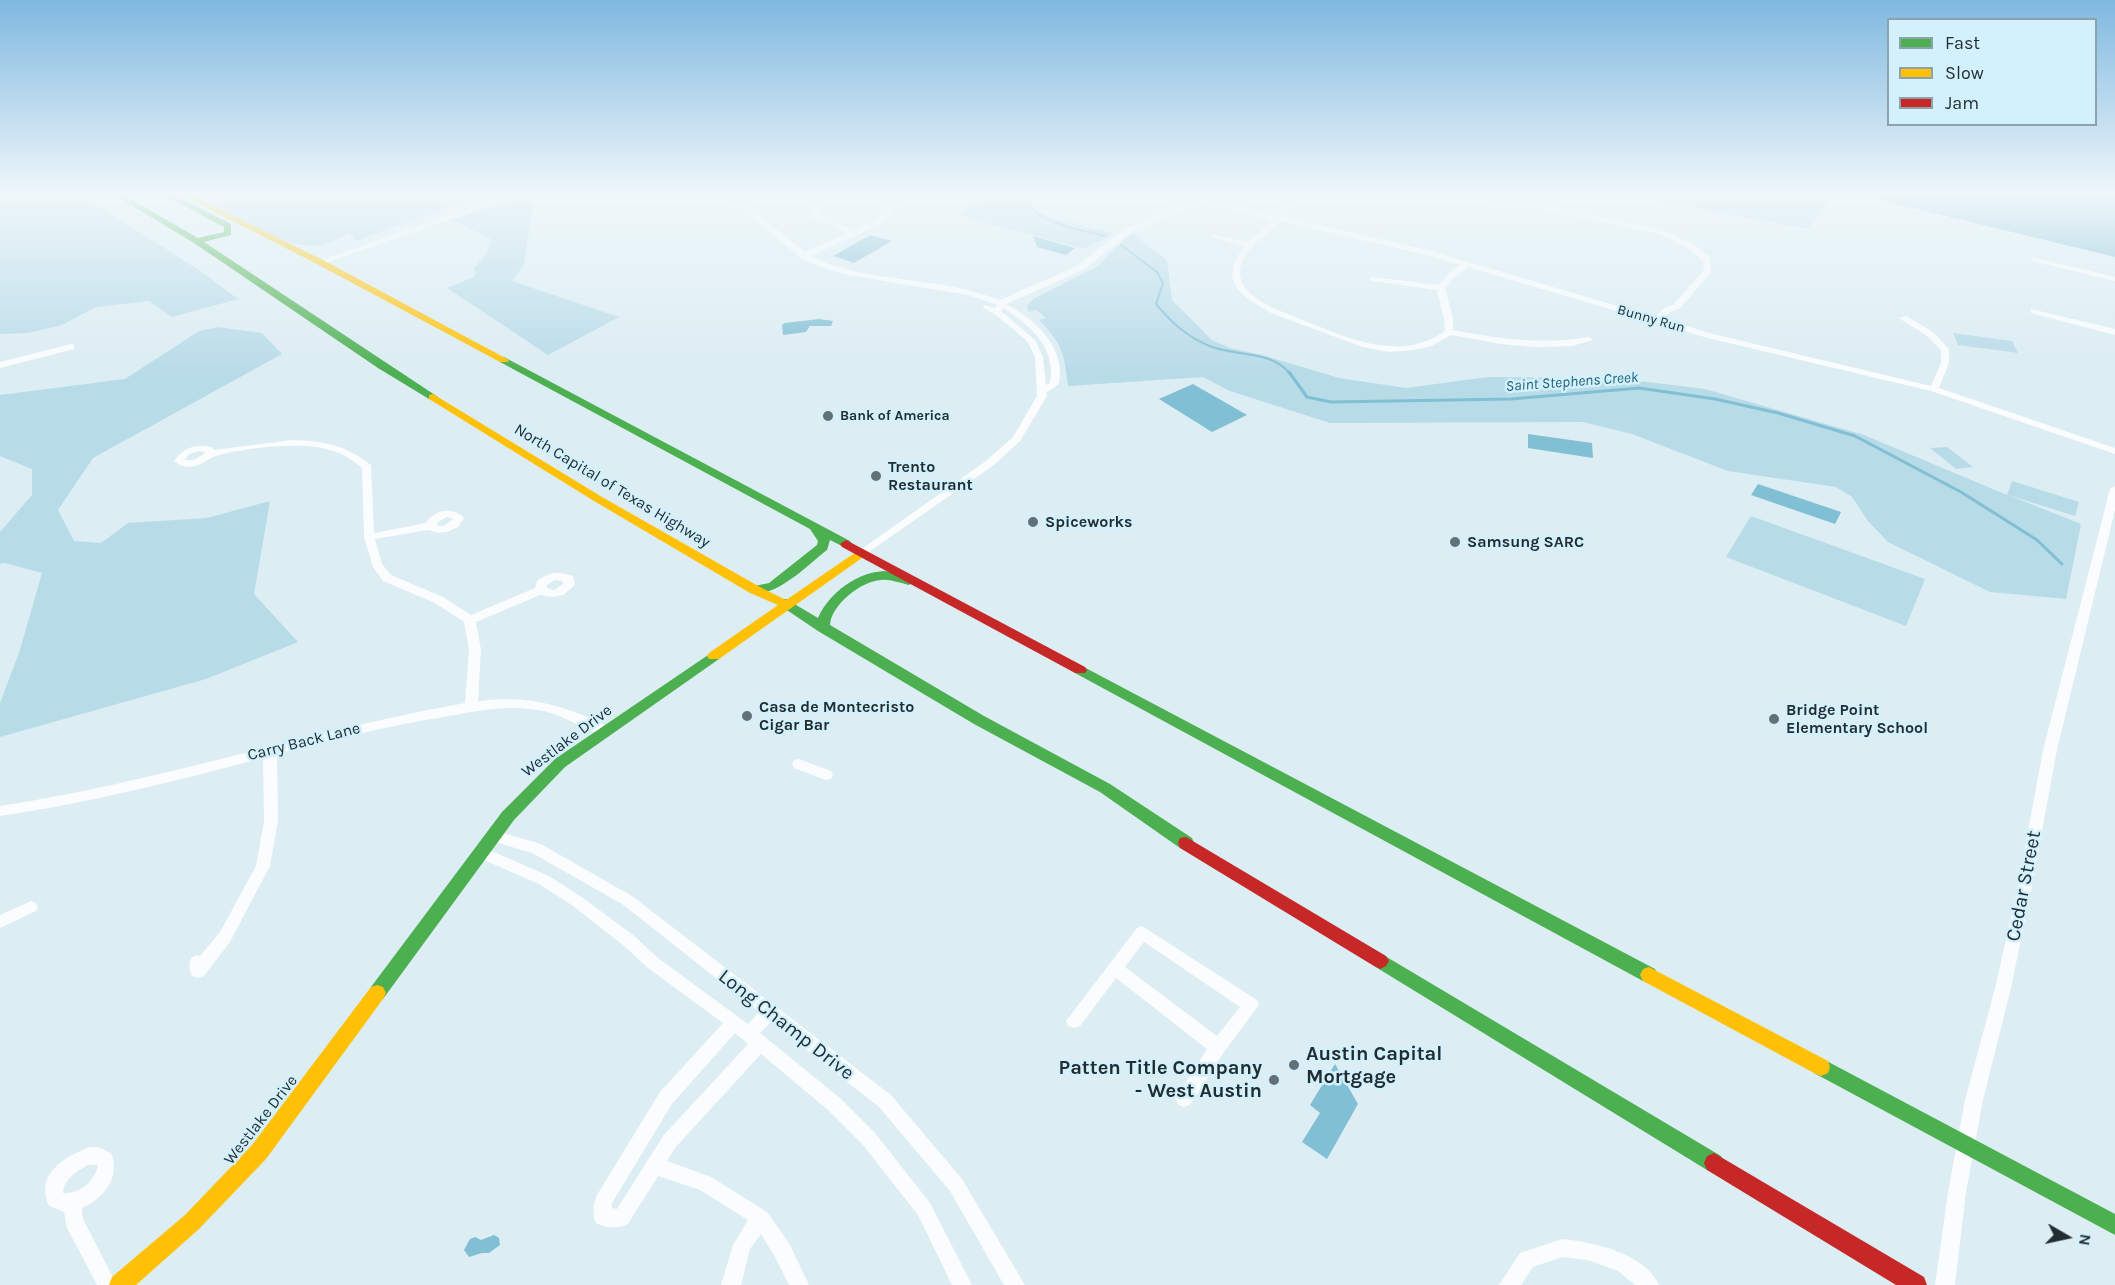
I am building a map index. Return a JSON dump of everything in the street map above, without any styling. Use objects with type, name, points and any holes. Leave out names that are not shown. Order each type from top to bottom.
[{"type":"main road","name":"North Capital of Texas Highway","points":[[214,253],[392,372],[598,499],[755,590],[787,605],[979,720],[1105,788],[1174,836],[1917,1285]]},
{"type":"main road","points":[[301,253],[2115,1226]]},
{"type":"main road","points":[[755,590],[773,586],[823,547],[824,541],[814,527]]},
{"type":"main road","name":"Westlake Drive","points":[[120,1285],[174,1241],[259,1152],[482,853],[503,820],[528,791],[560,763],[863,553]]},
{"type":"main road","points":[[823,628],[822,619],[826,610],[856,585],[872,576],[896,578],[927,587]]},
{"type":"street","points":[[317,261],[339,253]]},
{"type":"street","points":[[317,261],[341,253]]},
{"type":"street","name":"Westlake Drive","points":[[800,253],[825,266],[846,272],[922,284],[1018,314],[1040,334],[1055,357],[1057,369],[1054,384],[1043,391],[1017,439],[990,463],[863,553]]},
{"type":"street","points":[[804,256],[811,253]]},
{"type":"street","points":[[999,309],[1017,297],[1080,268],[1099,253]]},
{"type":"street","points":[[1243,253],[1238,260],[1236,275],[1240,286],[1260,304],[1278,313],[1360,344],[1389,349],[1426,346],[1440,340],[1449,332]]},
{"type":"street","name":"Bunny Run","points":[[1426,253],[1667,324],[1934,389],[2115,451]]},
{"type":"street","points":[[1656,320],[1667,310],[1676,307],[1708,270],[1707,260],[1699,253]]},
{"type":"street","points":[[2034,259],[2115,279]]},
{"type":"street","points":[[1449,332],[1441,288],[1444,279],[1467,264]]},
{"type":"street","points":[[1373,279],[1441,288]]},
{"type":"street","points":[[1017,297],[1014,306],[1018,314]]},
{"type":"street","points":[[1667,324],[1676,314],[1676,307]]},
{"type":"street","name":"Westlake Drive","points":[[999,309],[1035,346],[1039,357],[1040,383],[1043,391]]},
{"type":"street","points":[[2034,311],[2115,332]]},
{"type":"street","points":[[1903,318],[1930,334],[1945,350],[1945,363],[1934,389]]},
{"type":"street","points":[[1449,332],[1518,343],[1570,344],[1589,340]]},
{"type":"street","points":[[0,365],[71,347]]},
{"type":"street","points":[[210,454],[285,443],[327,445],[355,454],[367,467],[369,537],[377,565],[387,578],[439,600],[470,620],[475,651],[471,705]]},
{"type":"street","name":"Cedar Street","points":[[1945,1285],[1964,1146],[2024,891],[2050,750],[2115,489]]},
{"type":"street","points":[[369,537],[430,526]]},
{"type":"street","points":[[470,620],[541,590]]},
{"type":"street","name":"Carry Back Lane","points":[[0,811],[60,804],[157,782],[370,725],[471,705],[528,704],[559,709],[606,731]]},
{"type":"street","points":[[197,962],[198,971],[225,937],[263,866],[271,821],[270,750]]},
{"type":"street","points":[[799,764],[826,775]]},
{"type":"street","name":"Long Champ Drive","points":[[493,836],[536,848],[627,900],[885,1101],[956,1185],[1015,1285]]},
{"type":"street","name":"Long Champ Drive","points":[[482,853],[544,880],[578,902],[628,940],[653,963],[734,1022],[834,1104],[869,1139],[924,1209],[962,1285]]},
{"type":"street","points":[[0,922],[31,907]]},
{"type":"street","points":[[1074,1021],[1142,933],[1251,1005],[1218,1047],[1184,1099]]},
{"type":"street","points":[[1115,968],[1218,1047]]},
{"type":"street","points":[[734,1022],[666,1098],[603,1201],[602,1218],[622,1218],[669,1142],[754,1038],[770,1012]]},
{"type":"street","points":[[654,1166],[705,1183],[761,1218],[782,1250],[799,1285]]},
{"type":"street","points":[[72,1203],[74,1221],[107,1285]]},
{"type":"street","points":[[731,1285],[742,1245],[761,1218]]},
{"type":"street","points":[[1509,1285],[1527,1260],[1562,1248],[1588,1251],[1624,1263],[1649,1285]]},
{"type":"shaded area","points":[[0,253],[172,253],[238,299],[172,317],[149,301],[96,307],[62,325],[28,333],[0,334]]},
{"type":"shaded area","points":[[487,253],[526,253],[524,264],[512,281],[619,317],[548,355],[447,288],[474,277],[476,273],[474,268]]},
{"type":"shaded area","points":[[838,253],[871,253],[854,263],[833,256]]},
{"type":"shaded area","points":[[1110,253],[1158,253],[1167,260],[1172,300],[1212,340],[1230,348],[1339,378],[1406,388],[1488,377],[1614,378],[1705,389],[1864,435],[2007,495],[2012,481],[2079,502],[2075,516],[2008,495],[2081,524],[2066,599],[1990,592],[1888,542],[1868,521],[1852,497],[1836,487],[1728,471],[1632,434],[1583,422],[1330,423],[1230,391],[1203,377],[1068,386],[1065,365],[1058,343],[1039,320],[1046,318],[1036,310],[1028,312],[1027,305],[1035,298],[1098,266]]},
{"type":"shaded area","points":[[2098,253],[2115,253],[2115,257]]},
{"type":"shaded area","points":[[819,319],[833,321],[831,326],[810,326],[806,332],[783,335],[782,325],[785,323]]},
{"type":"shaded area","points":[[218,327],[262,333],[282,354],[93,458],[58,510],[74,541],[101,543],[128,523],[207,518],[270,501],[254,594],[298,642],[206,679],[0,737],[0,703],[19,653],[42,573],[5,563],[0,564],[0,532],[32,495],[32,469],[0,456],[0,395],[125,379],[199,331]]},
{"type":"shaded area","points":[[1953,333],[2012,341],[2018,353],[1958,345]]},
{"type":"shaded area","points":[[1193,384],[1247,415],[1212,432],[1159,399]]},
{"type":"shaded area","points":[[1528,434],[1592,443],[1593,458],[1528,448]]},
{"type":"shaded area","points":[[1947,447],[1973,467],[1956,469],[1930,448]]},
{"type":"shaded area","points":[[1758,484],[1841,512],[1835,524],[1751,495]]},
{"type":"shaded area","points":[[1751,516],[1925,579],[1906,626],[1726,557]]},
{"type":"shaded area","points":[[1335,1064],[1358,1104],[1327,1159],[1302,1142],[1320,1113],[1310,1105]]},
{"type":"shaded area","points":[[494,1235],[499,1238],[500,1245],[489,1253],[469,1257],[464,1250],[470,1239],[475,1237],[481,1240]]},
{"type":"waterway","name":"Saint Stephens Creek","points":[[1132,253],[1157,272],[1163,283],[1156,304],[1185,332],[1217,349],[1273,361],[1290,374]]},
{"type":"waterway","name":"Saint Stephens Creek","points":[[1289,372],[1307,397],[1331,402],[1511,399],[1639,388],[1715,399],[1778,413],[1855,436],[1961,492],[2037,540],[2062,564]]},
{"type":"traffic: fast","points":[[215,253],[382,366],[433,397]]},
{"type":"traffic: fast","points":[[504,360],[846,544]]},
{"type":"traffic: fast","points":[[755,590],[773,586],[823,547],[824,541],[814,527]]},
{"type":"traffic: fast","points":[[823,628],[823,620],[833,604],[851,588],[869,578],[881,576],[909,581]]},
{"type":"traffic: fast","points":[[781,602],[979,720],[1105,788],[1186,843]]},
{"type":"traffic: fast","points":[[377,993],[508,816],[560,763],[714,656]]},
{"type":"traffic: fast","points":[[1080,670],[1649,975]]},
{"type":"traffic: fast","points":[[1380,961],[1714,1163]]},
{"type":"traffic: fast","points":[[1821,1067],[2115,1225]]},
{"type":"traffic: slow","points":[[302,253],[504,360]]},
{"type":"traffic: slow","points":[[433,397],[598,499],[755,590],[781,602]]},
{"type":"traffic: slow","points":[[714,656],[863,553]]},
{"type":"traffic: slow","points":[[1649,975],[1821,1067]]},
{"type":"traffic: slow","points":[[120,1285],[192,1222],[259,1152],[377,993]]},
{"type":"traffic: jam","points":[[846,544],[1080,670]]},
{"type":"traffic: jam","points":[[1186,843],[1380,961]]},
{"type":"traffic: jam","points":[[1714,1163],[1916,1285]]},
{"type":"place","name":"Bank of America","points":[[828,416]]},
{"type":"place","name":"Trento Restaurant","points":[[876,476]]},
{"type":"place","name":"Spiceworks","points":[[1033,522]]},
{"type":"place","name":"Samsung SARC","points":[[1455,542]]},
{"type":"place","name":"Casa de Montecristo Cigar Bar","points":[[747,716]]},
{"type":"place","name":"Bridge Point Elementary School","points":[[1774,719]]},
{"type":"place","name":"Austin Capital Mortgage","points":[[1294,1065]]},
{"type":"place","name":"Patten Title Company - West Austin","points":[[1274,1080]]}]
